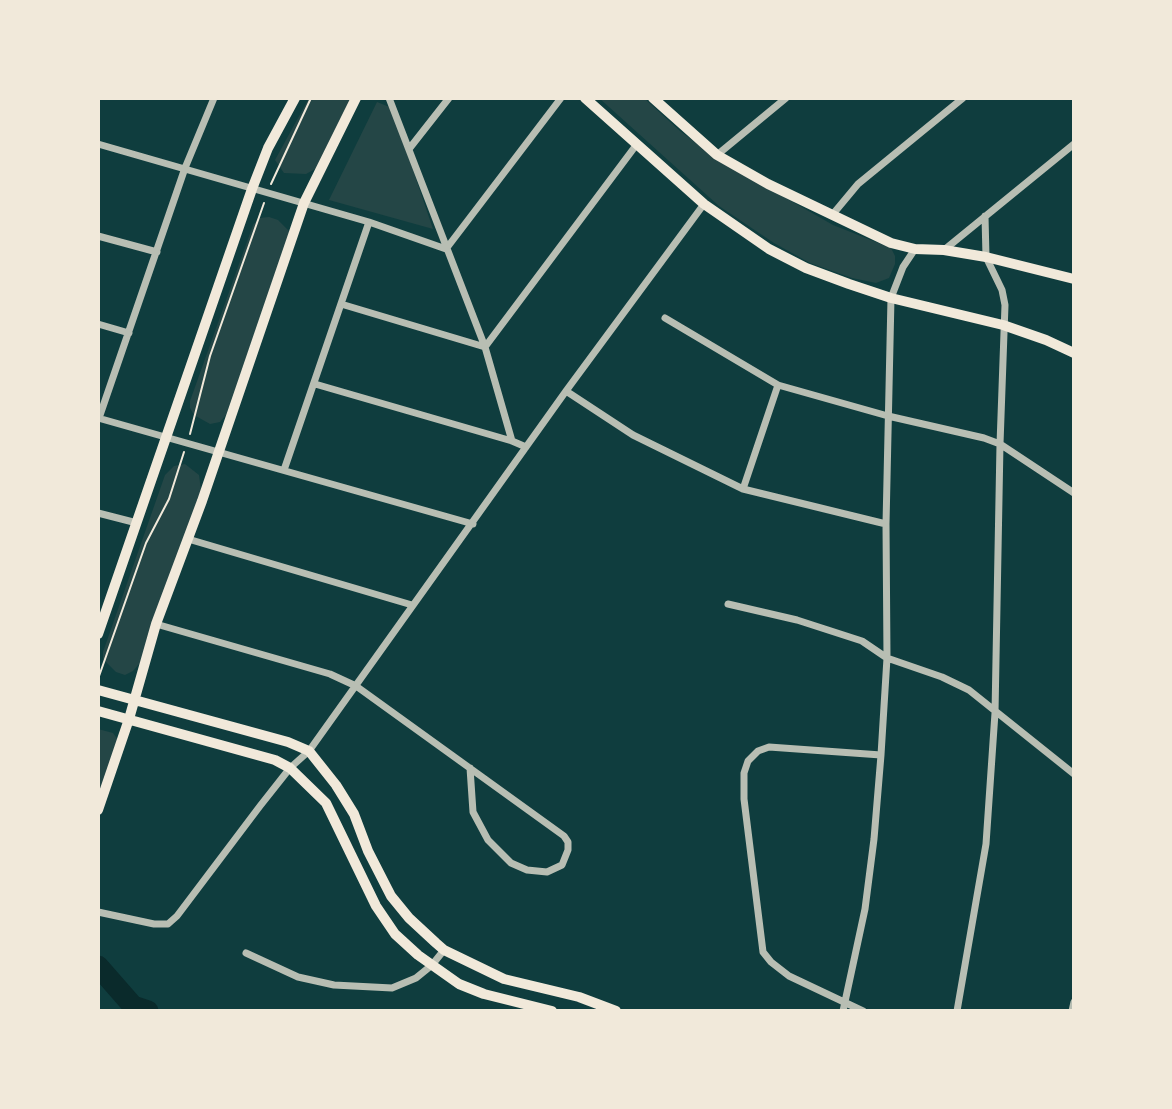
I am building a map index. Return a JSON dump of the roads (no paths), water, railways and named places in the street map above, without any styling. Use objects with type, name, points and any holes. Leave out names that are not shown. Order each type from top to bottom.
[{"type":"main road","points":[[98,634],[102,611],[136,523],[268,148],[295,98]]},
{"type":"main road","points":[[98,810],[135,700],[156,624],[219,452],[303,203],[356,98]]},
{"type":"main road","points":[[585,98],[704,204],[769,249],[806,268],[891,298],[1003,325],[1074,353]]},
{"type":"main road","points":[[653,98],[717,155],[768,184],[891,243],[915,249],[944,250],[986,257],[1074,279]]},
{"type":"main road","points":[[98,690],[288,742],[309,751],[355,814],[368,851],[391,896],[409,918],[444,950],[504,979],[579,997],[616,1011]]},
{"type":"main road","points":[[98,711],[275,760],[290,768],[326,803],[361,879],[395,934],[418,955],[459,984],[484,994],[552,1011]]},
{"type":"street","points":[[214,98],[186,168],[99,418],[473,524]]},
{"type":"street","points":[[389,98],[485,347],[512,441]]},
{"type":"street","points":[[409,149],[449,98]]},
{"type":"street","points":[[446,249],[561,98]]},
{"type":"street","points":[[717,155],[786,98]]},
{"type":"street","points":[[834,214],[858,184],[963,98]]},
{"type":"street","points":[[98,144],[369,222],[446,249]]},
{"type":"street","points":[[485,347],[637,144]]},
{"type":"street","points":[[944,250],[1074,144]]},
{"type":"street","points":[[98,912],[154,924],[168,923],[177,916],[290,768],[309,751],[566,391],[704,204]]},
{"type":"street","points":[[957,1011],[986,844],[995,713],[1004,297],[986,257],[985,216]]},
{"type":"street","points":[[284,470],[369,222]]},
{"type":"street","points":[[98,236],[157,252]]},
{"type":"street","points":[[844,1007],[865,909],[881,755],[887,658],[886,524],[891,298],[902,267],[915,249]]},
{"type":"street","points":[[341,304],[485,347]]},
{"type":"street","points":[[665,318],[778,385],[888,416],[984,438],[1000,444],[1074,493]]},
{"type":"street","points":[[98,324],[129,332]]},
{"type":"street","points":[[315,384],[526,447]]},
{"type":"street","points":[[743,489],[778,385]]},
{"type":"street","points":[[566,391],[633,435],[743,489],[886,524]]},
{"type":"street","points":[[98,513],[136,523]]},
{"type":"street","points":[[188,539],[412,605]]},
{"type":"street","points":[[728,604],[797,620],[862,641],[887,658],[942,677],[969,690],[1074,774]]},
{"type":"street","points":[[156,624],[330,674],[356,686],[470,768],[564,836],[568,842],[568,850],[562,865],[547,872],[527,870],[512,863],[488,841],[473,812],[470,768]]},
{"type":"street","points":[[863,1011],[844,1007],[789,976],[763,952],[744,799],[744,773],[748,761],[758,751],[769,747],[881,755]]},
{"type":"street","points":[[246,953],[298,977],[334,985],[392,988],[416,978],[432,965],[444,950]]},
{"type":"street","points":[[1072,1011],[1074,1002]]},
{"type":"waterway","points":[[98,966],[133,1006],[148,1011]]}]
